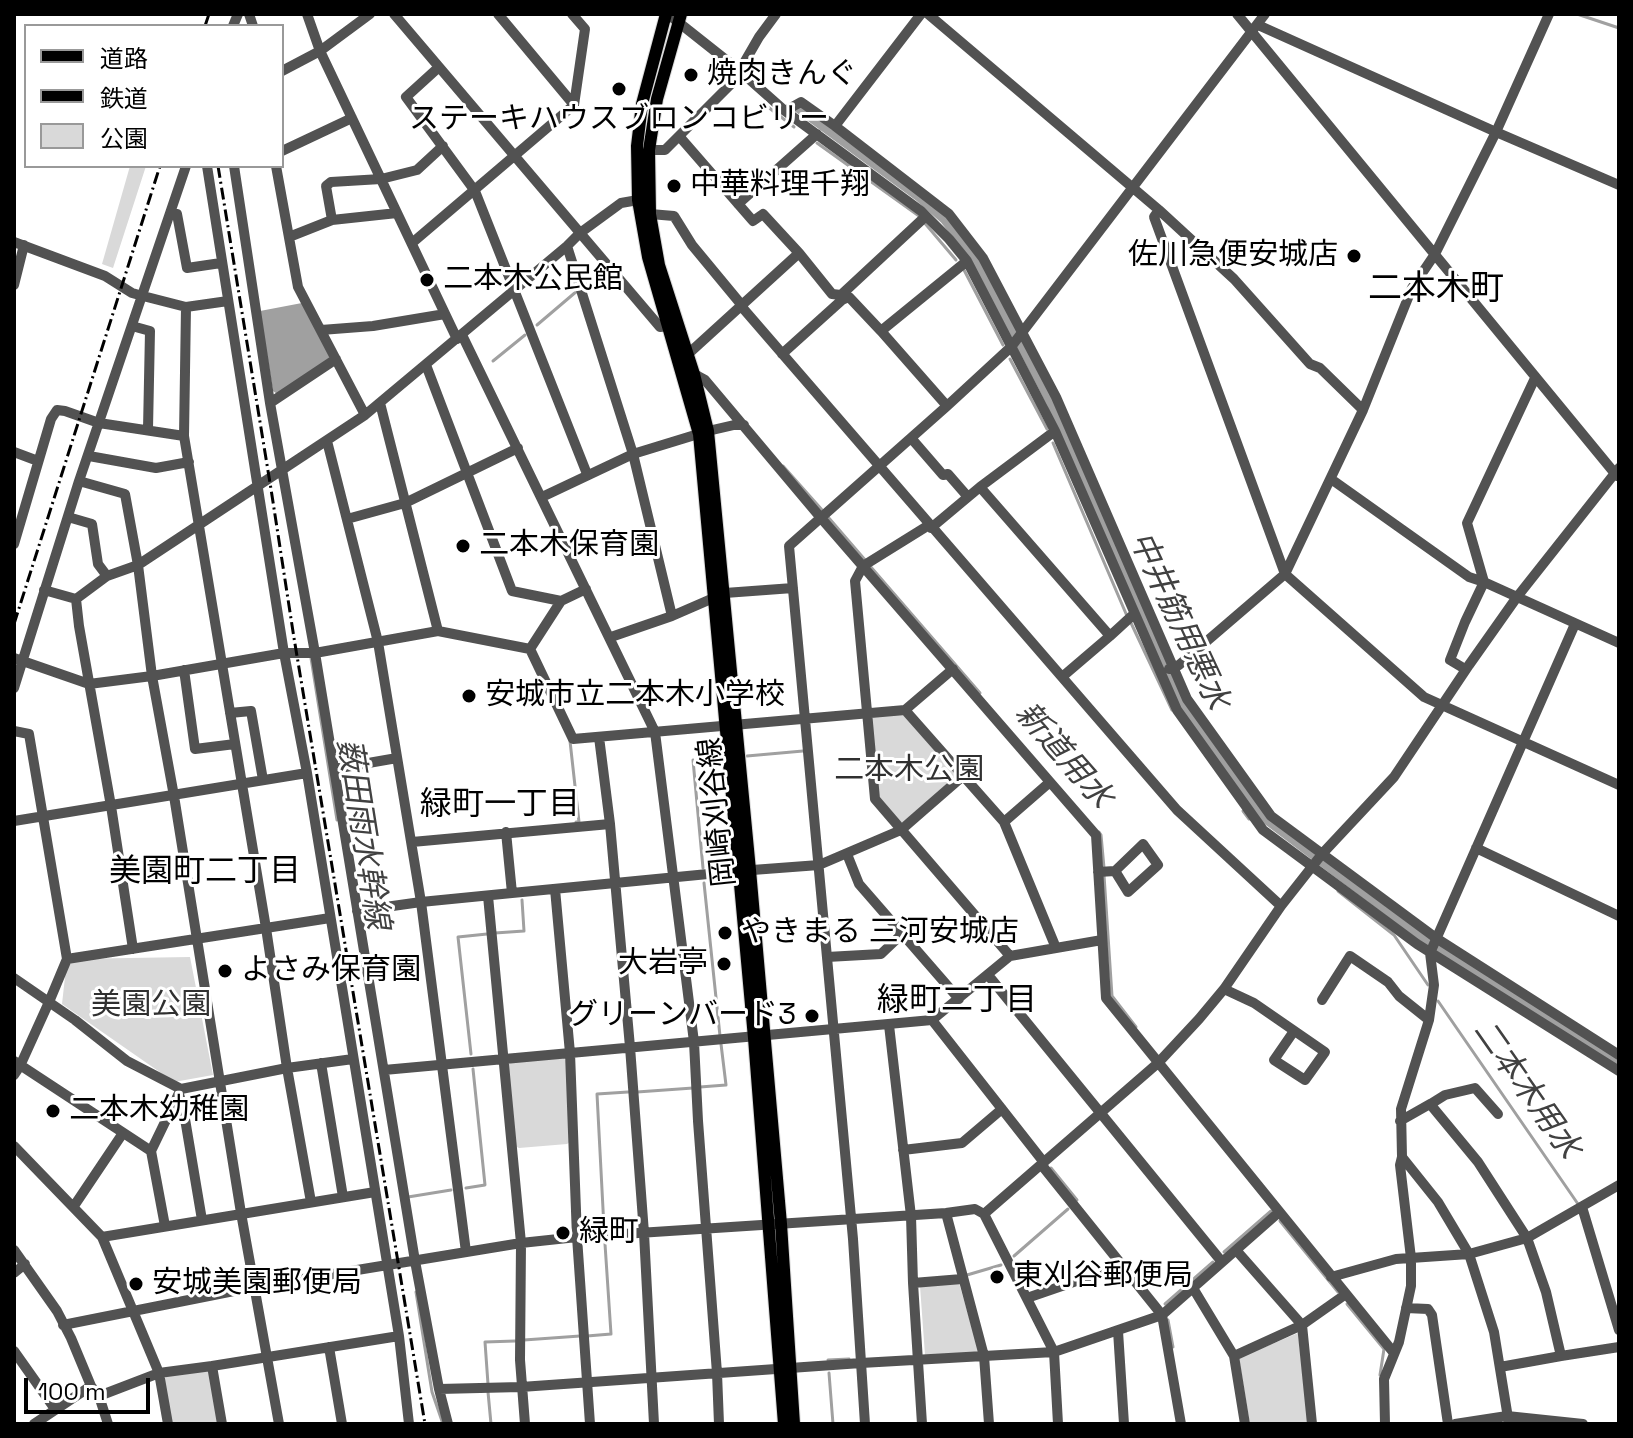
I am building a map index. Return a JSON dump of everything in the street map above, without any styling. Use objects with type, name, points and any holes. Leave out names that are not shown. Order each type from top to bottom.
[{"type":"main road","name":"岡崎刈谷線","points":[[673,16],[649,150],[650,214],[659,265],[694,374],[703,432],[775,1225],[785,1368],[784,1424]]},
{"type":"main road","name":"岡崎刈谷線","points":[[673,16],[642,104],[637,146],[638,200],[648,257],[703,432]]},
{"type":"main road","name":"岡崎刈谷線","points":[[785,1368],[794,1424]]},
{"type":"street","points":[[307,14],[320,51],[445,314],[518,448],[655,732],[694,1042],[719,1424]]},
{"type":"street","points":[[284,70],[320,51],[370,14]]},
{"type":"street","points":[[394,14],[660,327],[669,326]]},
{"type":"street","points":[[498,14],[574,105]]},
{"type":"street","points":[[412,243],[574,105],[585,29],[572,14]]},
{"type":"street","points":[[649,150],[665,150],[733,82],[776,14]]},
{"type":"street","points":[[835,126],[921,14]]},
{"type":"street","points":[[928,14],[1159,210],[1234,279],[1310,364],[1320,368],[1363,410]]},
{"type":"street","points":[[984,1214],[1158,1063],[1224,989],[1281,906],[1318,859],[1394,777],[1517,597],[1618,474],[1535,378],[1254,29],[1237,14]]},
{"type":"street","points":[[865,1424],[851,1219],[789,546],[1011,347],[1265,14]]},
{"type":"street","points":[[1160,673],[1179,665],[1285,574],[1363,410],[1412,288],[1435,254],[1496,132],[1549,14]]},
{"type":"street","points":[[673,16],[785,111],[923,214],[967,261],[1055,431],[1177,710],[1263,830],[1318,859],[1619,1055]]},
{"type":"street","points":[[1254,29],[1619,185]]},
{"type":"street","points":[[439,67],[406,97],[475,191],[587,474]]},
{"type":"street","points":[[785,111],[801,102],[835,126],[949,214],[983,258],[1056,397],[1187,699],[1271,816],[1430,953],[1619,1071]]},
{"type":"street","points":[[284,150],[352,118]]},
{"type":"street","points":[[738,204],[817,134]]},
{"type":"street","points":[[679,136],[753,221],[763,214],[832,294],[849,297],[947,406]]},
{"type":"street","points":[[332,220],[326,186],[331,182],[381,179],[417,170],[443,146]]},
{"type":"street","points":[[14,688],[18,660],[185,168]]},
{"type":"street","points":[[207,168],[284,653],[307,773],[388,1266],[409,1424]]},
{"type":"street","points":[[234,168],[270,403],[315,653],[415,1261],[448,1424]]},
{"type":"street","points":[[276,168],[298,287],[365,415]]},
{"type":"street","points":[[782,354],[923,214],[932,199]]},
{"type":"street","points":[[76,599],[107,576],[138,565],[365,415],[580,233],[621,203],[638,200]]},
{"type":"street","points":[[1159,210],[1154,217],[1285,574],[1424,697],[1619,785]]},
{"type":"street","points":[[170,213],[177,214],[187,268],[221,263]]},
{"type":"street","points":[[289,237],[332,220],[397,213]]},
{"type":"street","points":[[650,214],[674,216],[692,245],[741,306],[1177,810],[1281,906]]},
{"type":"street","points":[[14,285],[19,243],[105,276],[132,293],[186,307],[228,301]]},
{"type":"street","points":[[567,246],[633,454],[672,616]]},
{"type":"street","points":[[687,355],[799,253]]},
{"type":"street","points":[[881,331],[967,261]]},
{"type":"street","points":[[186,307],[184,436],[311,1202]]},
{"type":"street","points":[[321,330],[373,326],[445,314]]},
{"type":"street","points":[[132,326],[150,331],[148,429]]},
{"type":"street","points":[[270,403],[336,359]]},
{"type":"street","points":[[426,365],[512,591],[561,601]]},
{"type":"street","points":[[694,374],[705,380],[1096,835],[1105,871],[1102,940],[1106,998],[1394,1353]]},
{"type":"street","points":[[1465,669],[1450,660],[1484,582],[1467,523],[1535,378]]},
{"type":"street","points":[[380,403],[438,631]]},
{"type":"street","points":[[14,544],[52,415],[57,410],[99,423],[184,436]]},
{"type":"street","points":[[542,497],[633,454],[703,432],[744,425]]},
{"type":"street","points":[[1010,956],[875,799],[855,581],[863,566],[930,526],[1055,431]]},
{"type":"street","points":[[911,438],[943,475],[948,474],[968,497]]},
{"type":"street","points":[[327,441],[378,642],[421,902],[466,1252]]},
{"type":"street","points":[[347,519],[405,503],[518,448]]},
{"type":"street","points":[[14,452],[38,461]]},
{"type":"street","points":[[89,456],[156,468],[189,462]]},
{"type":"street","points":[[1331,479],[1469,577],[1619,643]]},
{"type":"street","points":[[79,481],[125,494],[138,565],[152,676],[279,1424]]},
{"type":"street","points":[[980,487],[1110,636]]},
{"type":"street","points":[[68,517],[92,524],[98,564],[107,576]]},
{"type":"street","points":[[611,637],[720,595],[793,588]]},
{"type":"street","points":[[530,649],[561,601],[586,589]]},
{"type":"street","points":[[44,590],[76,599]]},
{"type":"street","points":[[76,599],[133,949]]},
{"type":"street","points":[[1062,677],[1134,614]]},
{"type":"street","points":[[1385,1424],[1384,1379],[1399,1342],[1411,1286],[1411,1258],[1400,1165],[1401,1109],[1429,1020],[1434,985],[1430,953],[1575,624]]},
{"type":"street","points":[[18,660],[89,684],[284,653],[315,653],[438,631],[530,649]]},
{"type":"street","points":[[530,649],[573,739],[905,710],[953,669]]},
{"type":"street","points":[[184,670],[195,749],[235,744]]},
{"type":"street","points":[[905,710],[1004,822],[1056,948]]},
{"type":"street","points":[[230,713],[251,711],[263,780]]},
{"type":"street","points":[[14,731],[29,734],[67,959],[16,1067],[151,1151]]},
{"type":"street","points":[[599,737],[630,1047],[654,1424]]},
{"type":"street","points":[[334,769],[397,758]]},
{"type":"street","points":[[14,821],[307,773]]},
{"type":"street","points":[[357,911],[614,882],[819,865],[901,830],[963,776]]},
{"type":"street","points":[[1004,822],[1050,782]]},
{"type":"street","points":[[412,842],[610,824]]},
{"type":"street","points":[[506,832],[512,893]]},
{"type":"street","points":[[1143,844],[1158,865],[1128,892],[1105,871],[1143,844]]},
{"type":"street","points":[[1476,848],[1619,916]]},
{"type":"street","points":[[847,854],[859,884],[959,999]]},
{"type":"street","points":[[555,889],[570,1053],[577,1237],[590,1424]]},
{"type":"street","points":[[488,896],[521,1243],[519,1304],[525,1424]]},
{"type":"street","points":[[67,959],[330,918]]},
{"type":"street","points":[[827,957],[881,954],[902,934]]},
{"type":"street","points":[[384,1070],[932,1020],[1010,956],[1102,940]]},
{"type":"street","points":[[1322,1000],[1350,956],[1388,982],[1399,996],[1429,1020]]},
{"type":"street","points":[[988,975],[1222,1262]]},
{"type":"street","points":[[14,978],[127,1061],[180,1092],[287,1068],[353,1059]]},
{"type":"street","points":[[1224,989],[1254,1003],[1325,1052],[1305,1080],[1274,1060],[1294,1031]]},
{"type":"street","points":[[932,1020],[1042,1160],[1044,1168],[1162,1315],[1181,1424]]},
{"type":"street","points":[[889,1025],[911,1216],[922,1424]]},
{"type":"street","points":[[321,1063],[343,1197]]},
{"type":"street","points":[[1400,1121],[1445,1095],[1475,1088],[1498,1114]]},
{"type":"street","points":[[165,1226],[151,1151],[180,1092]]},
{"type":"street","points":[[180,1092],[202,1220]]},
{"type":"street","points":[[1429,1105],[1478,1162],[1527,1238],[1546,1292],[1561,1356]]},
{"type":"street","points":[[903,1150],[962,1143],[1002,1109]]},
{"type":"street","points":[[74,1206],[123,1133]]},
{"type":"street","points":[[14,1146],[102,1237],[159,1373],[168,1424]]},
{"type":"street","points":[[1402,1157],[1438,1202],[1469,1254],[1494,1332],[1508,1420]]},
{"type":"street","points":[[1331,1277],[1396,1259],[1469,1254],[1527,1238],[1619,1185]]},
{"type":"street","points":[[102,1237],[375,1192]]},
{"type":"street","points":[[1582,1207],[1619,1330]]},
{"type":"street","points":[[63,1325],[254,1287],[521,1243],[975,1209],[984,1214],[1054,1352],[1058,1424]]},
{"type":"street","points":[[946,1213],[984,1356],[989,1424]]},
{"type":"street","points":[[439,1389],[521,1387],[1054,1352],[1162,1315],[1278,1213]]},
{"type":"street","points":[[14,1250],[57,1311],[91,1386],[99,1396],[108,1424]]},
{"type":"street","points":[[1236,1250],[1302,1325],[1312,1424]]},
{"type":"street","points":[[14,1273],[25,1264]]},
{"type":"street","points":[[1027,1298],[1123,1265]]},
{"type":"street","points":[[913,1283],[962,1279]]},
{"type":"street","points":[[1193,1288],[1234,1356],[1245,1424]]},
{"type":"street","points":[[1234,1356],[1302,1325],[1329,1309],[1346,1294]]},
{"type":"street","points":[[1406,1308],[1428,1309],[1432,1315],[1448,1424]]},
{"type":"street","points":[[1118,1331],[1124,1424]]},
{"type":"street","points":[[99,1396],[159,1373],[399,1336]]},
{"type":"street","points":[[329,1347],[342,1424]]},
{"type":"street","points":[[1500,1367],[1619,1347]]},
{"type":"street","points":[[14,1351],[55,1409]]},
{"type":"street","points":[[212,1366],[222,1424]]},
{"type":"street","points":[[34,1424],[91,1386]]},
{"type":"street","points":[[1455,1424],[1508,1420],[1583,1424]]},
{"type":"green space","points":[[129,168],[145,168],[113,268],[102,264]]},
{"type":"green space","name":"二本木公園","points":[[901,714],[955,777],[903,822],[899,822],[878,798],[871,721],[873,717]]},
{"type":"green space","name":"美園公園","points":[[190,957],[213,1075],[174,1082],[62,1004],[67,959]]},
{"type":"green space","points":[[564,1058],[570,1142],[515,1146],[508,1065],[511,1062]]},
{"type":"green space","points":[[959,1283],[979,1352],[925,1355],[920,1286]]},
{"type":"green space","points":[[1298,1333],[1308,1424],[1250,1424],[1239,1358]]},
{"type":"green space","points":[[209,1372],[219,1424],[171,1424],[164,1380],[166,1376]]},
{"type":"shaded area","points":[[302,303],[330,355],[329,359],[277,394],[273,391],[260,311]]},
{"type":"waterway","points":[[1577,14],[1619,28]]},
{"type":"waterway","name":"二本木用水","points":[[768,107],[794,127]]},
{"type":"waterway","name":"中井筋用悪水","points":[[798,108],[919,197],[944,219],[976,260],[1051,403],[1181,703],[1264,818],[1428,942],[1619,1062]]},
{"type":"waterway","name":"二本木用水","points":[[817,143],[919,216]]},
{"type":"waterway","name":"二本木用水","points":[[923,221],[956,260]]},
{"type":"waterway","points":[[584,285],[606,268]]},
{"type":"waterway","name":"二本木用水","points":[[963,268],[1003,345]]},
{"type":"waterway","points":[[537,325],[577,291]]},
{"type":"waterway","points":[[493,361],[525,335]]},
{"type":"waterway","name":"二本木用水","points":[[1010,359],[1047,429]]},
{"type":"waterway","name":"二本木用水","points":[[1053,443],[1127,616]]},
{"type":"waterway","name":"新道用水","points":[[783,466],[823,511]]},
{"type":"waterway","name":"新道用水","points":[[828,517],[866,561]]},
{"type":"waterway","name":"新道用水","points":[[870,566],[980,693]]},
{"type":"waterway","name":"二本木用水","points":[[1131,623],[1172,710]]},
{"type":"waterway","name":"薮田雨水幹線","points":[[311,658],[337,820]]},
{"type":"waterway","points":[[570,741],[579,822],[576,822]]},
{"type":"waterway","points":[[747,756],[803,751]]},
{"type":"waterway","points":[[693,760],[703,868]]},
{"type":"waterway","name":"二本木用水","points":[[1243,811],[1249,819]]},
{"type":"waterway","name":"新道用水","points":[[1099,832],[1104,868]]},
{"type":"waterway","name":"新道用水","points":[[1104,875],[1112,996],[1136,1027]]},
{"type":"waterway","points":[[704,883],[720,1036]]},
{"type":"waterway","name":"二本木用水","points":[[1338,891],[1394,935],[1428,985]]},
{"type":"waterway","points":[[495,933],[524,931],[522,900]]},
{"type":"waterway","points":[[471,1054],[458,937],[487,934]]},
{"type":"waterway","name":"二本木用水","points":[[1438,1001],[1578,1204]]},
{"type":"waterway","points":[[700,1087],[726,1085],[721,1044]]},
{"type":"waterway","points":[[466,1188],[485,1185],[473,1069]]},
{"type":"waterway","points":[[637,1092],[693,1088]]},
{"type":"waterway","points":[[604,1228],[597,1094],[628,1092]]},
{"type":"waterway","points":[[1051,1168],[1077,1200]]},
{"type":"waterway","points":[[408,1197],[451,1190]]},
{"type":"waterway","points":[[1014,1256],[1068,1209]]},
{"type":"waterway","points":[[1224,1252],[1271,1211]]},
{"type":"waterway","name":"新道用水","points":[[1280,1221],[1338,1292]]},
{"type":"waterway","points":[[587,1336],[611,1334],[605,1244]]},
{"type":"waterway","points":[[1165,1304],[1213,1262]]},
{"type":"waterway","points":[[967,1275],[1001,1265]]},
{"type":"waterway","name":"薮田雨水幹線","points":[[416,1292],[432,1392],[443,1424]]},
{"type":"waterway","name":"新道用水","points":[[1347,1304],[1384,1349],[1380,1375]]},
{"type":"waterway","points":[[1168,1320],[1173,1347]]},
{"type":"waterway","points":[[524,1340],[580,1336]]},
{"type":"waterway","points":[[488,1384],[485,1342],[515,1341]]},
{"type":"waterway","points":[[828,1360],[849,1359]]},
{"type":"waterway","points":[[829,1373],[833,1424]]},
{"type":"waterway","points":[[488,1392],[491,1424]]},
{"type":"railway","points":[[206,24],[209,14]]},
{"type":"railway","points":[[14,624],[159,168]]},
{"type":"railway","points":[[218,168],[425,1424]]},
{"type":"place","name":"焼肉きんぐ","points":[[691,75]]},
{"type":"place","name":"ステーキハウスブロンコビリー","points":[[619,89]]},
{"type":"place","name":"中華料理千翔","points":[[674,186]]},
{"type":"place","name":"佐川急便安城店","points":[[1354,256]]},
{"type":"place","name":"二本木公民館","points":[[427,280]]},
{"type":"place","name":"二本木保育園","points":[[463,546]]},
{"type":"place","name":"安城市立二本木小学校","points":[[469,696]]},
{"type":"place","name":"やきまる 三河安城店","points":[[725,933]]},
{"type":"place","name":"大岩亭","points":[[724,964]]},
{"type":"place","name":"よさみ保育園","points":[[225,971]]},
{"type":"place","name":"グリーンバード3","points":[[812,1016]]},
{"type":"place","name":"二本木幼稚園","points":[[53,1111]]},
{"type":"place","name":"緑町","points":[[563,1233]]},
{"type":"place","name":"東刈谷郵便局","points":[[997,1277]]},
{"type":"place","name":"安城美園郵便局","points":[[136,1284]]},
{"type":"district","name":"二本木町","points":[[1436,290]]},
{"type":"district","name":"緑町一丁目","points":[[500,805]]},
{"type":"district","name":"美園町二丁目","points":[[205,872]]},
{"type":"district","name":"緑町二丁目","points":[[957,1001]]}]
